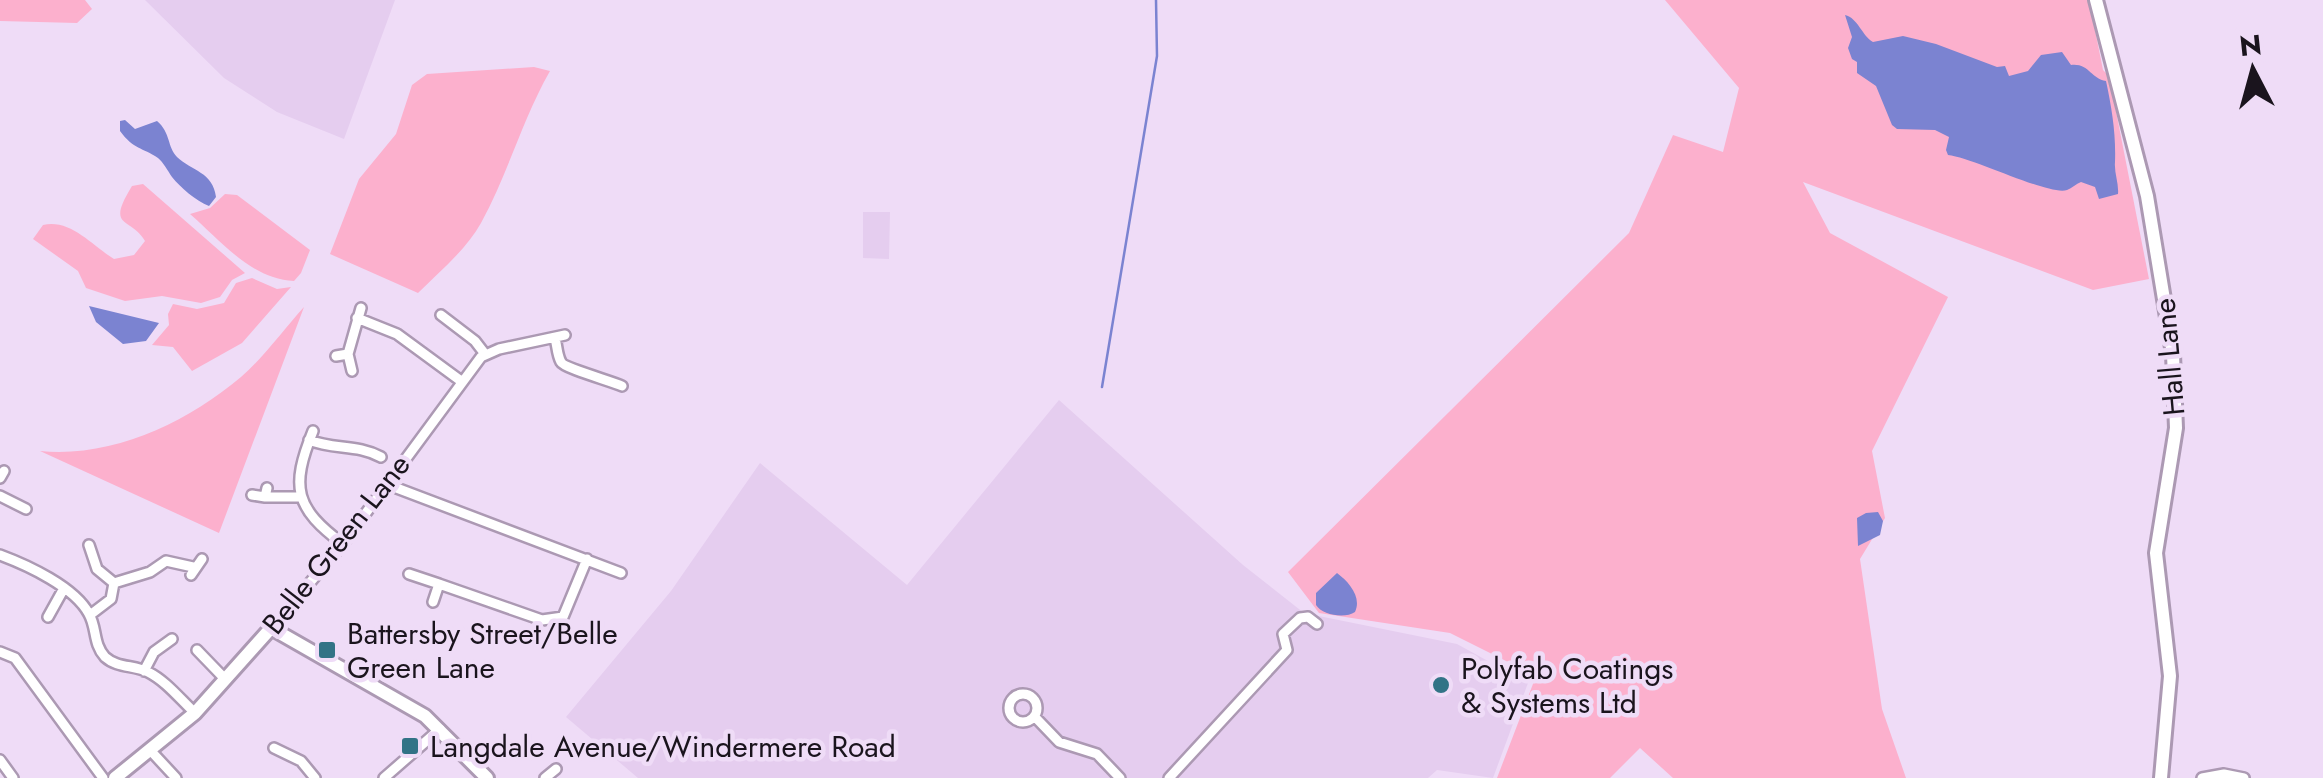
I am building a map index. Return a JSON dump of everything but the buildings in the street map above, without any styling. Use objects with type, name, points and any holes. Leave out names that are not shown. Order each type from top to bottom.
[{"type":"street","name":"Hall Lane","points":[[2096,0],[2147,196],[2173,354],[2176,428],[2156,553],[2170,676],[2161,778]]},
{"type":"street","points":[[352,371],[348,354],[359,313],[397,334],[462,381]]},
{"type":"street","points":[[441,314],[475,340],[485,354],[560,336],[566,368],[622,386]]},
{"type":"street","points":[[336,356],[348,354]]},
{"type":"street","name":"Belle Green Lane","points":[[115,778],[195,712],[271,628],[343,544],[485,354]]},
{"type":"street","points":[[343,544],[312,519],[302,496],[301,464],[311,436],[327,447],[366,449],[381,457]]},
{"type":"street","points":[[386,484],[621,574]]},
{"type":"street","points":[[252,494],[302,496]]},
{"type":"street","points":[[0,496],[26,509]]},
{"type":"street","points":[[88,543],[97,569],[114,584]]},
{"type":"street","points":[[0,555],[36,570],[90,615],[104,656],[120,666],[144,670],[195,712]]},
{"type":"street","points":[[114,584],[150,572],[166,561],[192,571],[202,559]]},
{"type":"street","points":[[409,574],[542,620],[564,616],[587,560]]},
{"type":"street","points":[[90,615],[111,599],[114,584]]},
{"type":"street","points":[[433,602],[439,584]]},
{"type":"street","points":[[48,617],[63,590]]},
{"type":"street","points":[[1169,778],[1286,650],[1283,634],[1300,618],[1317,624]]},
{"type":"street","points":[[271,628],[425,716],[486,778]]},
{"type":"street","points":[[144,670],[151,656],[162,653],[172,639]]},
{"type":"street","points":[[197,650],[225,679]]},
{"type":"street","points":[[0,652],[15,658],[103,778]]},
{"type":"street","points":[[1035,717],[1059,742],[1096,754],[1120,778]]},
{"type":"street","points":[[384,778],[440,728]]},
{"type":"street","points":[[274,748],[290,750],[316,778]]},
{"type":"street","points":[[150,750],[176,778]]},
{"type":"street","points":[[0,760],[13,778]]},
{"type":"street","points":[[545,778],[556,768]]},
{"type":"street","points":[[2202,778],[2224,774],[2244,778]]},
{"type":"shaded area","points":[[0,0],[85,0],[92,9],[77,23],[0,21]]},
{"type":"shaded area","points":[[145,0],[395,0],[344,139],[277,112],[224,78]]},
{"type":"shaded area","points":[[1665,0],[2089,0],[2103,70],[2109,76],[2149,279],[2093,290],[1803,182],[1830,233],[1948,297],[1872,451],[1885,518],[1860,559],[1882,709],[1906,778],[1673,778],[1640,748],[1610,778],[1497,778],[1536,676],[1450,633],[1319,613],[1288,572],[1629,233],[1673,135],[1723,152],[1739,88]]},
{"type":"shaded area","points":[[534,67],[550,71],[491,204],[468,242],[418,293],[330,254],[359,179],[396,134],[412,85],[427,74]]},
{"type":"shaded area","points":[[143,184],[245,273],[232,280],[220,297],[201,303],[162,296],[125,301],[86,288],[78,271],[33,239],[43,225],[53,224],[72,229],[114,259],[134,255],[145,241],[123,221],[121,210],[132,186]]},
{"type":"shaded area","points":[[225,194],[237,195],[310,250],[294,281],[278,279],[250,266],[190,214],[210,208]]},
{"type":"shaded area","points":[[863,212],[890,212],[889,259],[863,258]]},
{"type":"shaded area","points":[[252,278],[277,289],[291,287],[242,343],[192,371],[173,347],[152,345],[169,325],[168,314],[173,304],[197,309],[224,303],[236,283]]},
{"type":"shaded area","points":[[304,307],[219,533],[40,451],[67,452],[121,443],[197,409],[241,377]]},
{"type":"shaded area","points":[[1059,400],[1243,565],[1304,613],[1457,644],[1528,683],[1493,778],[1437,770],[1428,778],[638,778],[566,717],[671,591],[760,463],[907,585]]},
{"type":"water","points":[[1845,15],[1873,42],[1903,36],[1936,44],[1997,67],[2005,66],[2009,76],[2028,71],[2041,55],[2062,52],[2071,65],[2082,66],[2106,81],[2118,194],[2099,199],[2095,187],[2081,182],[2067,190],[2044,187],[1948,155],[1949,137],[1935,130],[1897,129],[1876,86],[1857,73],[1857,62],[1848,48],[1852,37]]},
{"type":"water","points":[[125,120],[135,129],[157,121],[177,157],[211,182],[216,197],[209,206],[184,189],[158,158],[125,137],[120,121]]},
{"type":"water","points":[[89,306],[159,323],[146,341],[123,344],[96,322]]},
{"type":"water","points":[[1878,512],[1883,521],[1880,535],[1858,546],[1857,518]]},
{"type":"water","points":[[1337,573],[1356,595],[1357,606],[1351,614],[1328,613],[1316,605],[1316,593]]},
{"type":"waterway","points":[[1102,387],[1157,56],[1156,0]]},
{"type":"place","name":"Battersby Street/Belle Green Lane","points":[[327,650]]},
{"type":"place","name":"Polyfab Coatings & Systems Ltd","points":[[1441,685]]},
{"type":"place","name":"Langdale Avenue/Windermere Road","points":[[410,746]]}]
